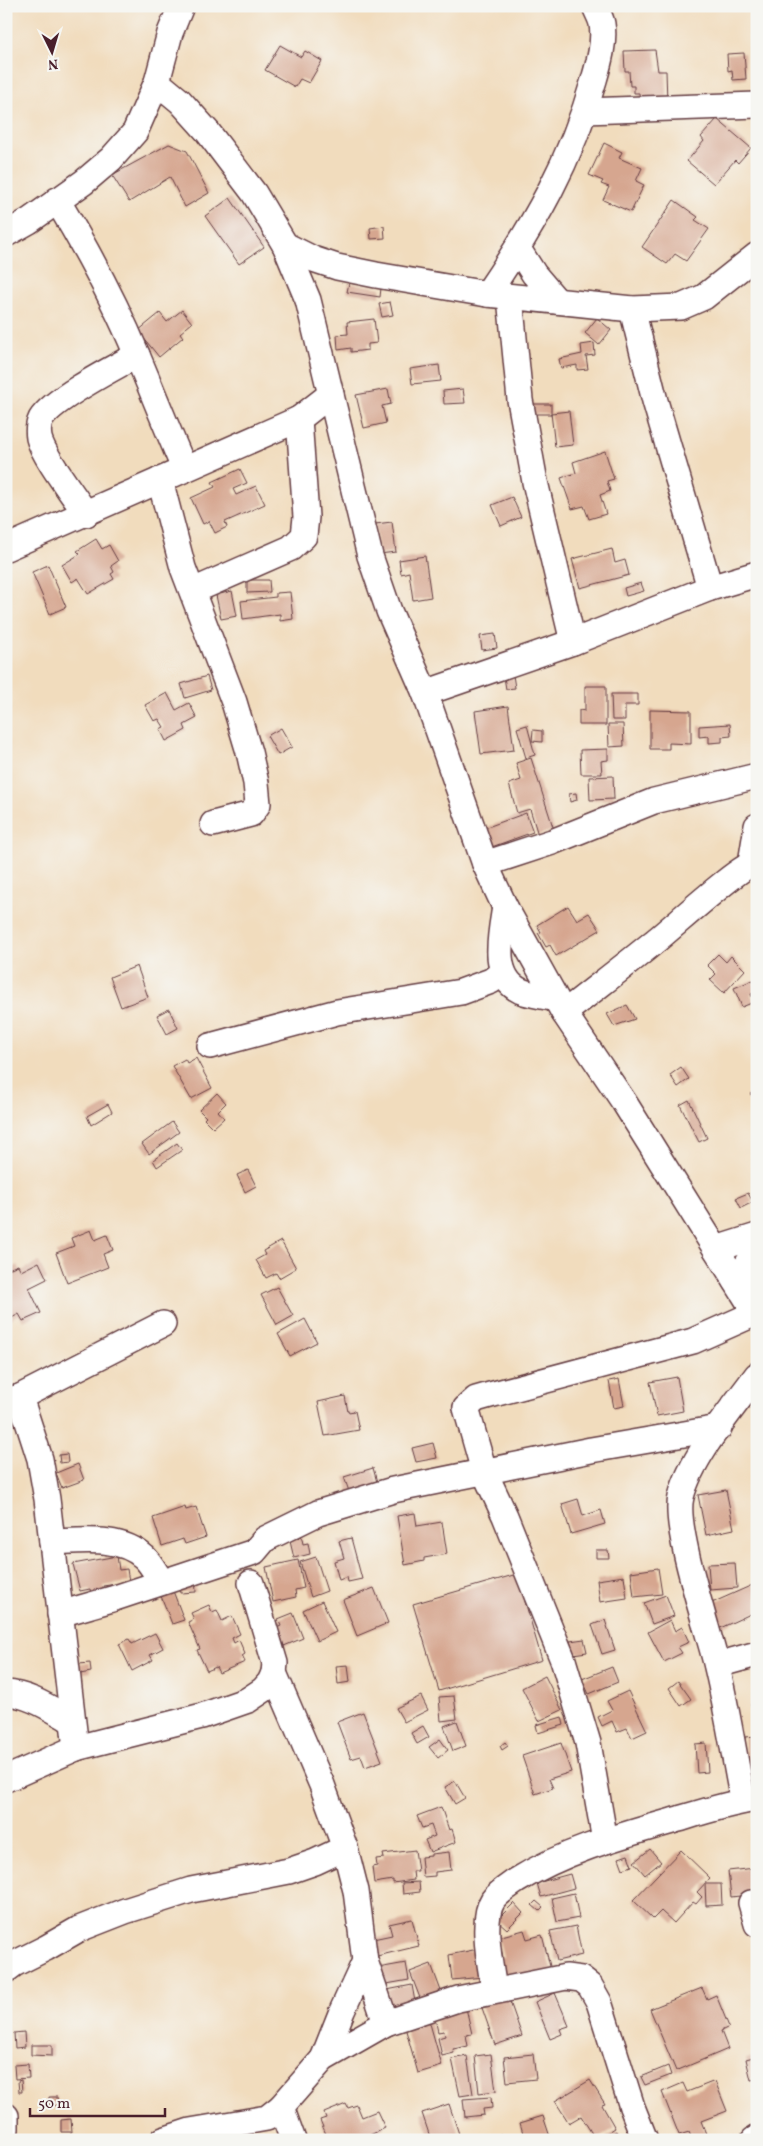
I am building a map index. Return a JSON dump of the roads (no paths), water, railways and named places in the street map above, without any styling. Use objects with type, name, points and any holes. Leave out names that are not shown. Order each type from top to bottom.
[{"type":"street","points":[[6,234],[29,221],[84,182],[110,159],[135,132],[158,82],[170,33],[181,6]]},
{"type":"street","points":[[573,642],[535,482],[499,296],[518,249],[551,193],[586,111],[601,55],[602,24],[595,6]]},
{"type":"street","points":[[158,82],[180,101],[206,131],[254,193],[284,245],[308,300],[370,556],[389,611],[425,693],[486,864],[505,907],[560,1006],[624,1102],[756,1314],[694,1342],[476,1399],[466,1408],[484,1471],[505,1516],[563,1660],[588,1743],[605,1841]]},
{"type":"street","points":[[586,111],[757,105]]},
{"type":"street","points":[[57,200],[100,279],[137,355],[184,468]]},
{"type":"street","points":[[284,245],[313,259],[336,267],[499,296],[632,310],[681,307],[704,297],[757,255]]},
{"type":"street","points":[[518,249],[534,274],[556,302]]},
{"type":"street","points":[[632,310],[655,401],[710,588]]},
{"type":"street","points":[[86,514],[41,445],[38,429],[40,421],[63,400],[92,380],[137,355]]},
{"type":"street","points":[[6,548],[298,419],[331,394]]},
{"type":"street","points":[[193,591],[291,548],[304,536],[306,517],[298,419]]},
{"type":"street","points":[[160,480],[183,568],[193,591],[246,744],[256,782],[258,804],[251,814],[213,824]]},
{"type":"street","points":[[425,693],[573,642],[710,588],[757,574]]},
{"type":"street","points":[[486,864],[552,842],[654,802],[757,776]]},
{"type":"street","points":[[560,1006],[754,862],[757,826]]},
{"type":"street","points":[[505,907],[500,960],[503,972],[511,983],[520,990],[560,1006]]},
{"type":"street","points":[[210,1046],[337,1012],[461,992],[491,980],[503,972]]},
{"type":"street","points":[[716,1249],[757,1236]]},
{"type":"street","points":[[736,1281],[757,1250]]},
{"type":"street","points":[[76,1748],[71,1720],[47,1499],[40,1459],[13,1399],[163,1324]]},
{"type":"street","points":[[494,1990],[487,1918],[493,1900],[508,1886],[527,1874],[576,1850],[750,1800],[717,1665],[687,1555],[680,1519],[680,1500],[685,1483],[719,1428],[757,1376]]},
{"type":"street","points":[[60,1614],[254,1552],[265,1539],[318,1512],[393,1490],[484,1471],[719,1428]]},
{"type":"street","points":[[52,1542],[94,1541],[123,1544],[144,1557],[162,1582]]},
{"type":"street","points":[[6,1779],[76,1748],[202,1716],[248,1700],[263,1690],[274,1673],[276,1663],[251,1583]]},
{"type":"street","points":[[717,1665],[757,1654]]},
{"type":"street","points":[[274,1673],[322,1785],[345,1848],[356,1892],[365,1961],[386,2023]]},
{"type":"street","points":[[6,1693],[16,1694],[71,1720]]},
{"type":"street","points":[[6,1970],[79,1929],[125,1910],[191,1890],[289,1870],[315,1862],[345,1848]]},
{"type":"street","points":[[323,2059],[365,1961]]},
{"type":"street","points":[[163,2140],[190,2131],[267,2118],[281,2107],[323,2059],[386,2023],[441,2004],[494,1990],[566,1977],[581,1979],[590,1986],[599,2002],[632,2107],[645,2140]]},
{"type":"street","points":[[281,2107],[293,2140]]},
{"type":"street","points":[[6,2116],[6,2129]]}]
